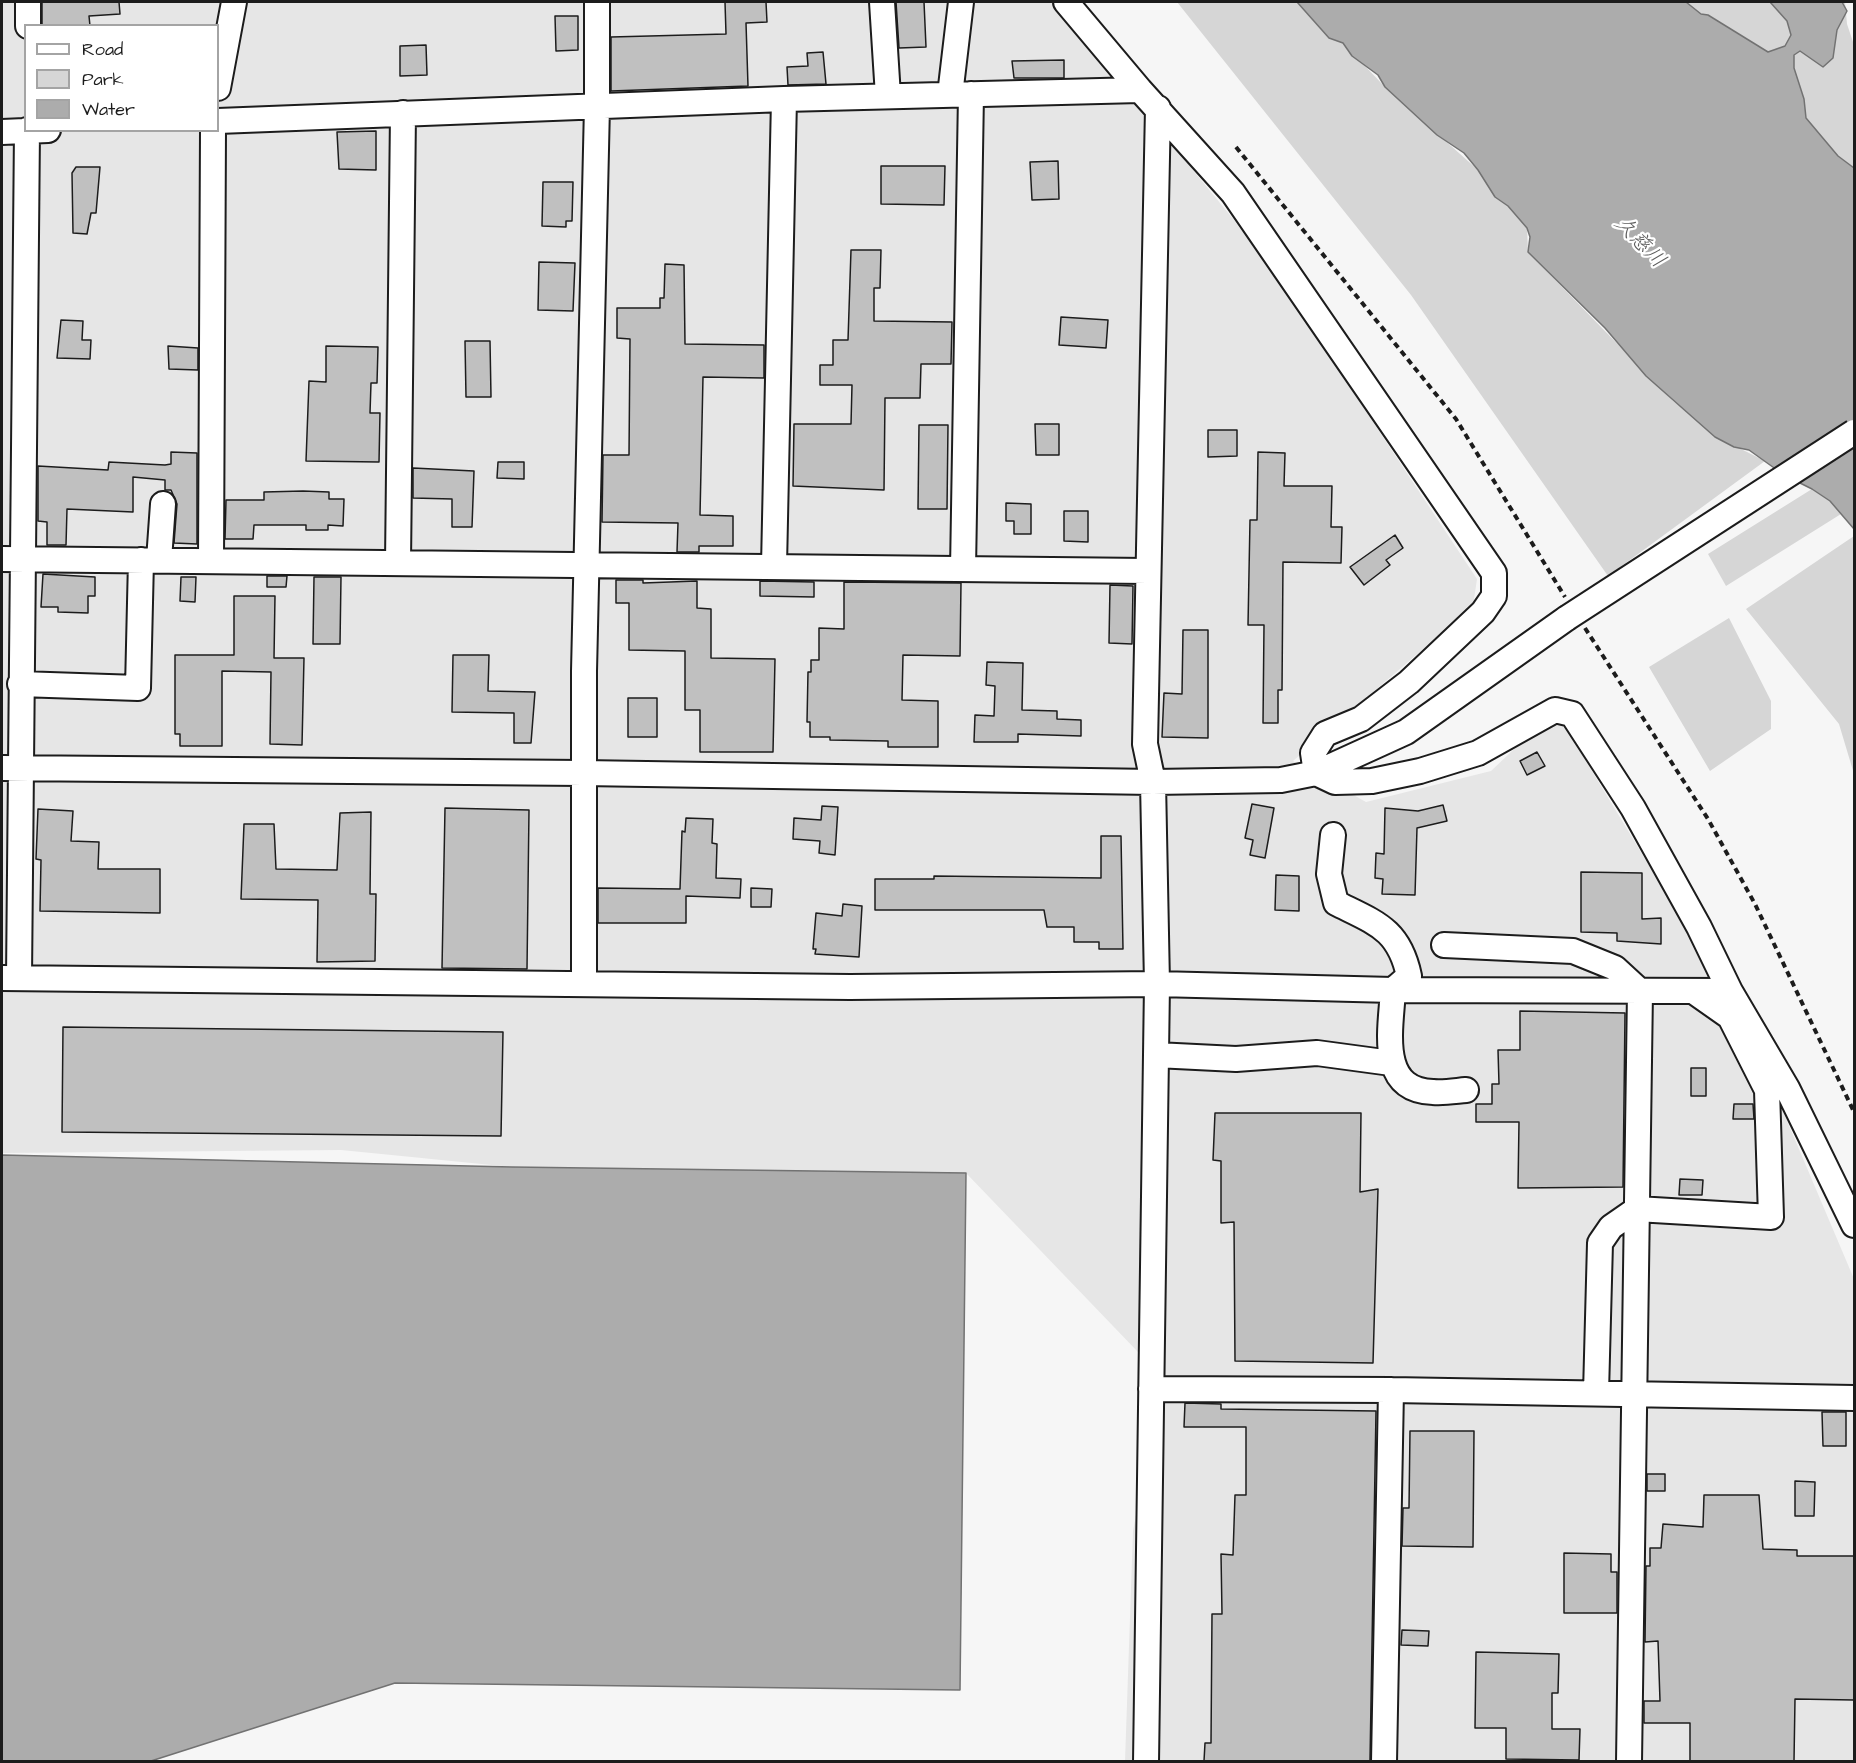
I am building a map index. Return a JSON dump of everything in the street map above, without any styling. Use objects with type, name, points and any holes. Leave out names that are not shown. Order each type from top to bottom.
[{"type":"street","points":[[28,2],[28,24]]},
{"type":"street","points":[[219,83],[234,2]]},
{"type":"street","points":[[584,984],[583,773],[597,106],[597,2]]},
{"type":"street","points":[[882,2],[888,96]]},
{"type":"street","points":[[961,2],[963,569]]},
{"type":"street","points":[[1066,2],[1140,90],[1233,193],[1494,573],[1494,596],[1483,612],[1408,682],[1361,719],[1325,734],[1313,753],[1317,773]]},
{"type":"street","points":[[219,121],[784,99],[1140,90]]},
{"type":"street","points":[[774,566],[784,99]]},
{"type":"street","points":[[1146,1761],[1157,984],[1153,782],[1145,744],[1158,108]]},
{"type":"street","points":[[398,562],[403,113]]},
{"type":"street","points":[[2,132],[24,131]]},
{"type":"street","points":[[34,132],[12,559],[11,614],[20,684],[10,768],[10,978],[850,987],[1157,984],[1394,990],[1730,991]]},
{"type":"street","points":[[211,560],[213,132]]},
{"type":"street","points":[[10,768],[583,773],[1153,782],[1281,780],[1317,773],[1406,732],[1573,615],[1854,432]]},
{"type":"street","points":[[20,684],[138,688],[150,560],[163,504]]},
{"type":"street","points":[[12,559],[1147,571]]},
{"type":"street","points":[[1317,773],[1335,782],[1372,781],[1420,771],[1478,753],[1555,710],[1572,714],[1633,808],[1699,927],[1730,991],[1787,1088],[1854,1225]]},
{"type":"street","points":[[1333,835],[1329,874],[1336,903],[1384,927],[1404,953],[1409,976],[1394,990],[1391,1063],[1402,1082],[1430,1093],[1466,1090]]},
{"type":"street","points":[[1444,945],[1573,951],[1616,968],[1640,991],[1629,1761]]},
{"type":"street","points":[[1596,1393],[1600,1243],[1611,1227],[1637,1209],[1771,1217],[1767,1090],[1730,1017],[1693,991]]},
{"type":"street","points":[[1156,1055],[1236,1059],[1317,1053],[1391,1063]]},
{"type":"street","points":[[1150,1389],[1634,1393],[1854,1398]]},
{"type":"street","points":[[1384,1761],[1391,1390]]},
{"type":"path","points":[[1236,147],[1456,419],[1573,615],[1708,819],[1755,903],[1854,1112]]},
{"type":"shaded area","points":[[2,2],[1064,2],[1141,107],[1234,220],[1295,304],[1477,579],[1473,606],[1293,761],[1366,802],[1491,771],[1555,710],[1670,900],[1782,1109],[1854,1279],[1854,1761],[1125,1761],[1133,1531],[1162,1377],[966,1173],[512,1167],[341,1150],[2,1153]]},
{"type":"green space","points":[[1177,2],[1297,2],[1329,38],[1343,43],[1385,87],[1478,170],[1527,228],[1528,252],[1673,401],[1727,442],[1765,461],[1608,576],[1411,295]]},
{"type":"green space","points":[[1685,2],[1770,2],[1787,21],[1792,35],[1785,46],[1768,52],[1709,15],[1701,15]]},
{"type":"green space","points":[[1846,13],[1854,45],[1854,168],[1838,156],[1806,118],[1804,99],[1794,68],[1794,55],[1800,50],[1806,55],[1833,58],[1837,30]]},
{"type":"green space","points":[[1812,489],[1830,501],[1841,514],[1726,586],[1708,554]]},
{"type":"green space","points":[[1854,536],[1854,774],[1839,724],[1746,609]]},
{"type":"green space","points":[[1729,618],[1771,701],[1771,729],[1710,771],[1649,667]]},
{"type":"water","name":"久慈川","points":[[1297,2],[1686,2],[1701,14],[1708,15],[1768,52],[1785,46],[1791,35],[1787,21],[1770,2],[1842,2],[1847,11],[1837,30],[1833,58],[1823,67],[1800,51],[1794,55],[1794,68],[1804,99],[1806,118],[1838,156],[1854,168],[1854,529],[1830,501],[1784,475],[1749,450],[1734,447],[1715,437],[1646,376],[1605,328],[1528,252],[1530,237],[1527,228],[1508,206],[1495,197],[1464,153],[1437,135],[1385,87],[1378,75],[1352,56],[1343,43],[1329,38]]},
{"type":"water","points":[[2,1155],[512,1167],[966,1173],[960,1690],[395,1683],[151,1761],[2,1761]]},
{"type":"building","points":[[42,2],[119,2],[120,14],[89,16],[90,24],[42,24]]},
{"type":"building","points":[[725,2],[766,2],[767,22],[746,23],[748,86],[611,91],[611,37],[726,34]]},
{"type":"building","points":[[896,2],[924,2],[926,47],[899,48]]},
{"type":"building","points":[[555,16],[578,16],[578,50],[556,51]]},
{"type":"building","points":[[426,45],[427,75],[400,76],[400,46]]},
{"type":"building","points":[[823,52],[826,84],[788,85],[787,67],[808,66],[807,53]]},
{"type":"building","points":[[1064,60],[1064,78],[1014,78],[1012,61]]},
{"type":"building","points":[[376,131],[376,170],[339,169],[337,132]]},
{"type":"building","points":[[1058,161],[1059,199],[1032,200],[1030,162]]},
{"type":"building","points":[[881,166],[945,166],[944,205],[881,204]]},
{"type":"building","points":[[76,167],[100,167],[96,213],[91,213],[87,234],[73,233],[72,173]]},
{"type":"building","points":[[543,182],[573,182],[572,221],[566,221],[566,227],[542,226]]},
{"type":"building","points":[[851,250],[881,250],[880,288],[874,288],[874,321],[952,322],[951,364],[921,364],[920,398],[885,398],[884,490],[793,486],[794,424],[851,424],[852,385],[820,385],[820,365],[833,365],[833,340],[848,340]]},
{"type":"building","points":[[539,262],[575,263],[573,311],[538,310]]},
{"type":"building","points":[[665,264],[684,265],[685,344],[764,345],[764,378],[703,377],[700,515],[733,516],[733,546],[699,546],[699,552],[677,552],[678,523],[602,522],[603,455],[629,455],[630,339],[617,338],[617,308],[660,308],[660,298],[664,298]]},
{"type":"building","points":[[1061,317],[1108,320],[1106,348],[1059,345]]},
{"type":"building","points":[[61,320],[83,321],[82,340],[91,340],[90,359],[57,358]]},
{"type":"building","points":[[465,341],[490,341],[491,397],[466,397]]},
{"type":"building","points":[[168,346],[198,348],[198,370],[169,369]]},
{"type":"building","points":[[326,346],[378,347],[377,383],[371,383],[370,413],[380,413],[379,462],[306,461],[309,381],[326,382]]},
{"type":"building","points":[[1035,424],[1059,424],[1059,455],[1036,455]]},
{"type":"building","points":[[919,425],[948,425],[947,509],[918,509]]},
{"type":"building","points":[[1208,430],[1237,430],[1237,456],[1208,457]]},
{"type":"building","points":[[171,452],[197,453],[197,544],[174,543],[177,504],[171,490],[165,490],[165,480],[133,477],[133,512],[67,509],[66,545],[47,545],[47,522],[38,521],[38,466],[108,470],[109,462],[165,465],[171,464]]},
{"type":"building","points":[[1258,452],[1285,453],[1284,486],[1332,486],[1331,527],[1342,527],[1341,563],[1283,562],[1282,690],[1278,690],[1278,723],[1263,723],[1264,625],[1248,625],[1250,520],[1257,520]]},
{"type":"building","points":[[498,462],[524,462],[524,479],[497,478]]},
{"type":"building","points":[[413,468],[474,471],[472,527],[452,527],[452,499],[413,498]]},
{"type":"building","points":[[264,492],[329,492],[329,499],[344,499],[343,526],[328,525],[328,530],[306,530],[306,525],[254,525],[253,539],[225,539],[226,500],[264,500]]},
{"type":"building","points":[[1006,503],[1031,504],[1031,534],[1014,534],[1014,521],[1006,521]]},
{"type":"building","points":[[1064,511],[1088,511],[1088,542],[1064,541]]},
{"type":"building","points":[[1395,535],[1403,548],[1386,560],[1390,565],[1364,585],[1350,567]]},
{"type":"building","points":[[43,574],[95,577],[95,596],[88,596],[88,613],[58,612],[58,607],[41,607]]},
{"type":"building","points":[[267,576],[287,576],[286,587],[267,587]]},
{"type":"building","points":[[181,577],[196,577],[195,602],[180,601]]},
{"type":"building","points":[[314,577],[341,577],[340,644],[313,644]]},
{"type":"building","points":[[616,580],[643,580],[643,583],[697,581],[697,608],[711,609],[711,658],[775,659],[773,752],[700,752],[700,710],[685,710],[685,651],[629,650],[629,603],[616,603]]},
{"type":"building","points":[[760,581],[814,582],[814,597],[760,596]]},
{"type":"building","points":[[844,582],[961,583],[960,656],[903,655],[902,700],[938,701],[938,747],[888,747],[888,741],[830,740],[830,737],[810,737],[810,722],[807,722],[808,672],[811,672],[811,660],[819,660],[819,628],[844,629]]},
{"type":"building","points":[[1110,585],[1133,586],[1132,644],[1109,643]]},
{"type":"building","points":[[234,596],[275,596],[274,658],[304,658],[302,745],[270,744],[271,672],[222,671],[222,746],[180,746],[180,734],[175,734],[175,655],[234,655]]},
{"type":"building","points":[[1183,630],[1208,630],[1208,738],[1162,737],[1164,693],[1182,694]]},
{"type":"building","points":[[453,655],[489,655],[488,691],[535,692],[531,743],[514,743],[514,713],[452,712]]},
{"type":"building","points":[[987,662],[1023,663],[1022,710],[1057,711],[1057,719],[1081,720],[1081,736],[1018,734],[1018,742],[974,742],[975,715],[994,716],[995,686],[986,685]]},
{"type":"building","points":[[628,698],[657,698],[657,737],[628,737]]},
{"type":"building","points":[[1537,752],[1545,766],[1527,775],[1520,761]]},
{"type":"building","points":[[1252,804],[1274,808],[1265,858],[1250,855],[1253,840],[1245,838]]},
{"type":"building","points":[[1443,805],[1447,821],[1417,828],[1415,895],[1382,894],[1383,879],[1375,878],[1376,853],[1384,854],[1385,808],[1418,811]]},
{"type":"building","points":[[822,806],[838,807],[835,855],[819,853],[820,841],[793,839],[794,818],[821,820]]},
{"type":"building","points":[[445,808],[529,810],[527,969],[442,968]]},
{"type":"building","points":[[38,809],[73,811],[71,841],[99,842],[98,869],[160,869],[160,913],[40,911],[41,860],[36,859]]},
{"type":"building","points":[[371,812],[370,894],[376,894],[375,961],[317,962],[318,900],[241,899],[244,824],[274,824],[276,869],[337,870],[340,813]]},
{"type":"building","points":[[686,818],[713,819],[712,843],[717,844],[716,878],[741,879],[740,898],[686,896],[686,923],[598,923],[598,888],[680,889],[682,831],[685,832]]},
{"type":"building","points":[[1101,836],[1121,836],[1123,949],[1099,949],[1099,942],[1074,942],[1074,927],[1047,927],[1044,910],[875,910],[875,879],[934,879],[934,876],[1101,878]]},
{"type":"building","points":[[1581,872],[1642,873],[1642,919],[1661,918],[1661,944],[1617,941],[1617,933],[1581,932]]},
{"type":"building","points":[[1276,875],[1299,876],[1299,911],[1275,910]]},
{"type":"building","points":[[751,888],[772,889],[771,907],[751,907]]},
{"type":"building","points":[[843,904],[862,906],[859,957],[815,954],[816,949],[813,949],[816,913],[842,916]]},
{"type":"building","points":[[1520,1011],[1625,1013],[1623,1187],[1518,1188],[1519,1122],[1476,1122],[1476,1104],[1492,1104],[1492,1084],[1499,1084],[1498,1050],[1520,1050]]},
{"type":"building","points":[[63,1027],[503,1032],[501,1136],[62,1132]]},
{"type":"building","points":[[1691,1068],[1706,1068],[1706,1096],[1691,1096]]},
{"type":"building","points":[[1734,1104],[1753,1104],[1754,1119],[1733,1119]]},
{"type":"building","points":[[1215,1113],[1361,1113],[1360,1192],[1378,1189],[1373,1363],[1235,1361],[1234,1222],[1221,1223],[1221,1161],[1213,1160]]},
{"type":"building","points":[[1680,1179],[1703,1180],[1702,1195],[1679,1195]]},
{"type":"building","points":[[1185,1403],[1221,1404],[1221,1409],[1376,1411],[1370,1761],[1204,1761],[1205,1743],[1211,1743],[1212,1614],[1222,1614],[1221,1554],[1233,1555],[1235,1495],[1246,1495],[1246,1427],[1184,1427]]},
{"type":"building","points":[[1822,1412],[1846,1412],[1846,1446],[1823,1446]]},
{"type":"building","points":[[1410,1431],[1474,1431],[1473,1547],[1402,1546],[1403,1508],[1409,1508]]},
{"type":"building","points":[[1647,1474],[1665,1474],[1665,1491],[1647,1491]]},
{"type":"building","points":[[1795,1481],[1815,1482],[1814,1516],[1795,1516]]},
{"type":"building","points":[[1704,1495],[1759,1495],[1763,1549],[1797,1550],[1797,1556],[1854,1556],[1854,1700],[1795,1699],[1794,1761],[1690,1761],[1690,1723],[1644,1723],[1644,1701],[1660,1701],[1658,1641],[1645,1642],[1646,1566],[1650,1566],[1650,1548],[1661,1548],[1663,1524],[1703,1527]]},
{"type":"building","points":[[1564,1553],[1611,1554],[1611,1572],[1617,1572],[1617,1613],[1564,1613]]},
{"type":"building","points":[[1402,1630],[1429,1631],[1428,1646],[1401,1645]]},
{"type":"building","points":[[1476,1652],[1559,1654],[1558,1693],[1552,1693],[1552,1729],[1580,1729],[1579,1760],[1506,1759],[1506,1728],[1475,1728]]}]
